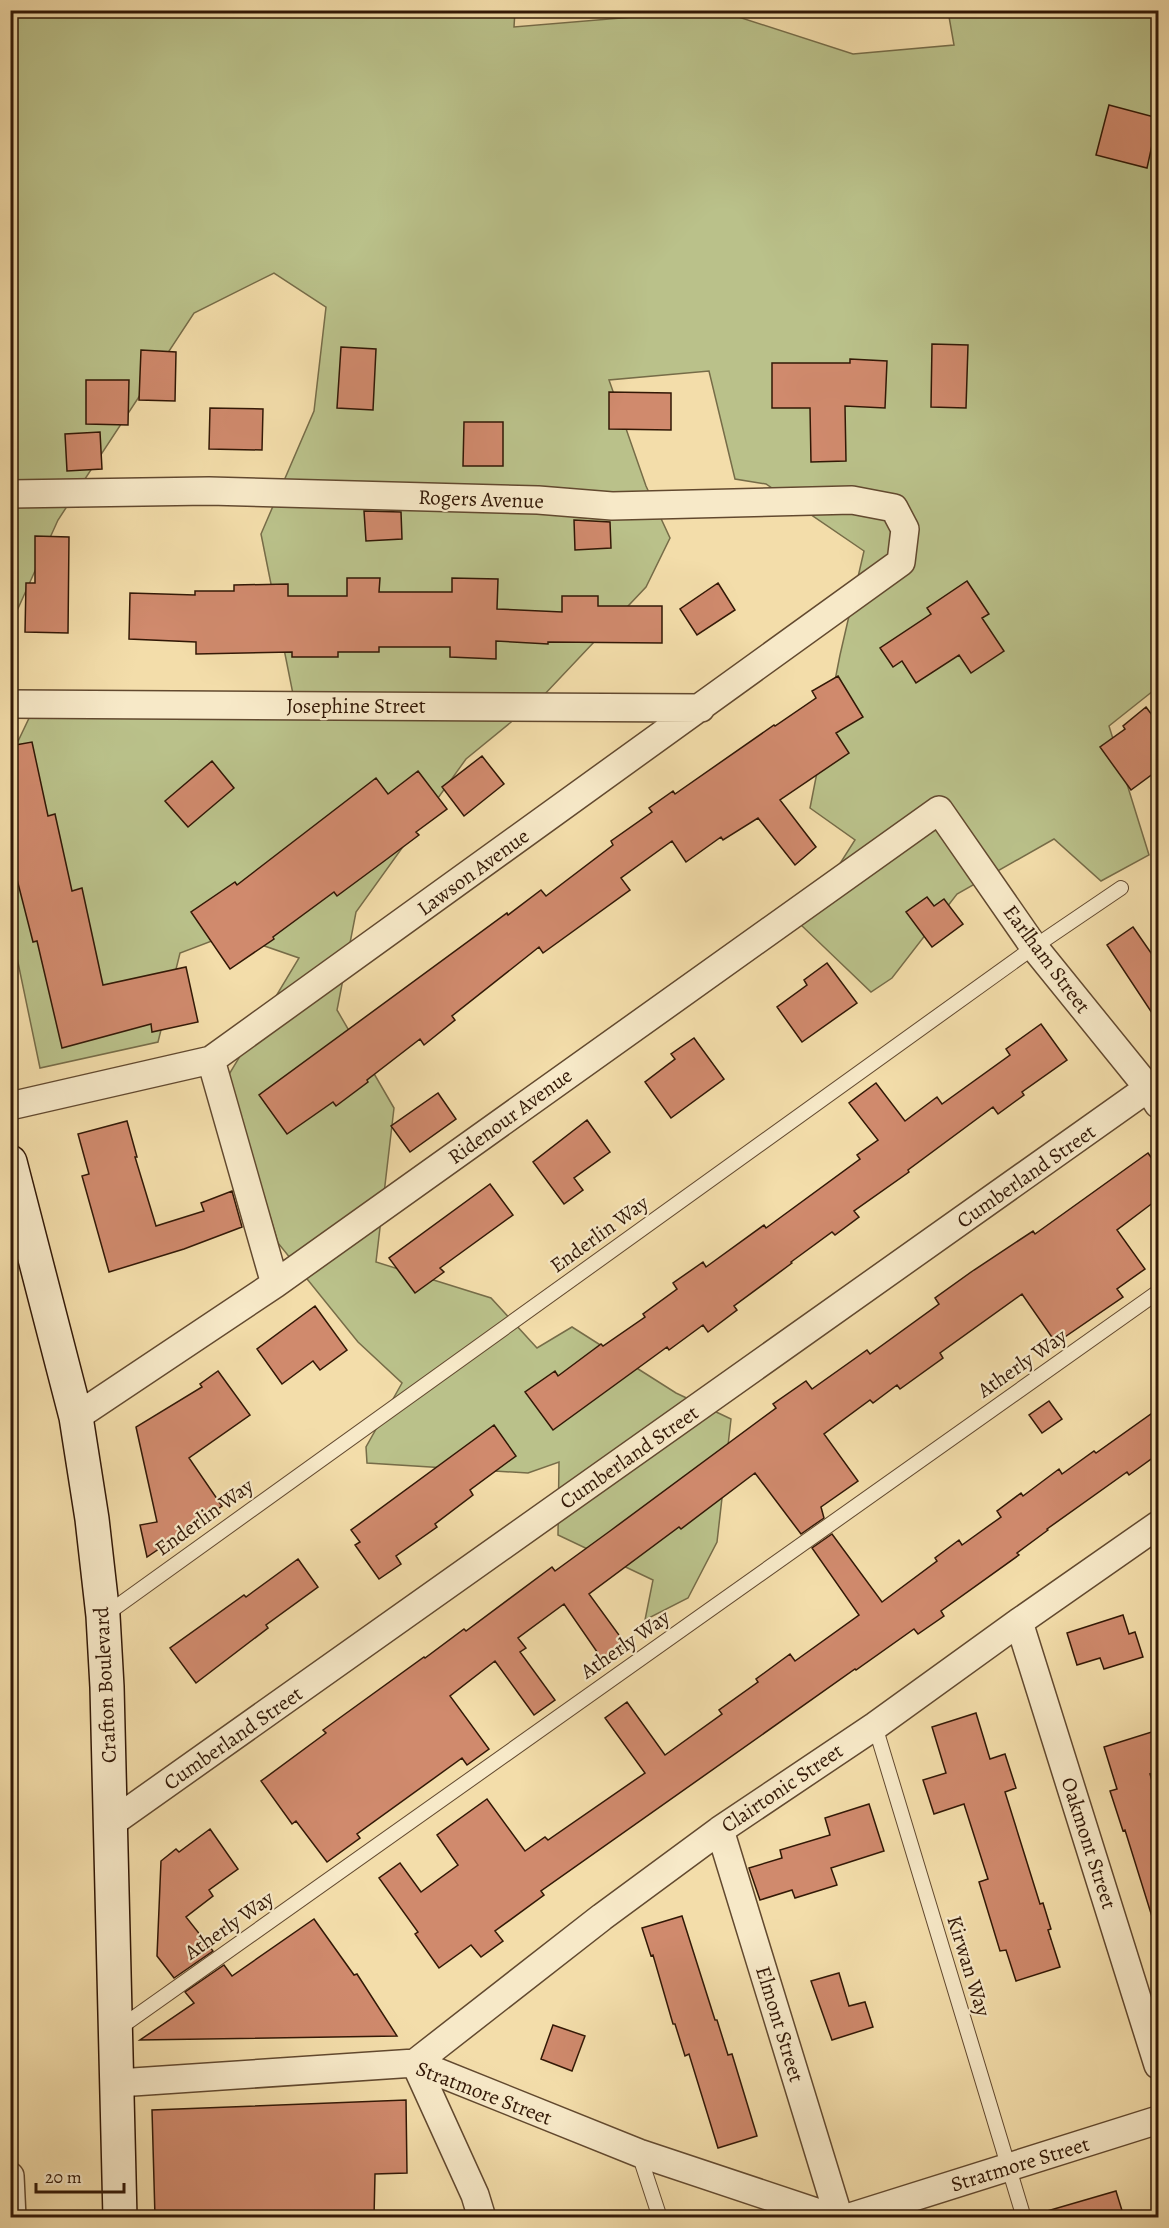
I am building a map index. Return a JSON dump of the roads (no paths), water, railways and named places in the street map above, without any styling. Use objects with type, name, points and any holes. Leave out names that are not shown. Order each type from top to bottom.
[{"type":"main road","name":"Crafton Boulevard","points":[[10,1162],[76,1417],[92,1519],[103,1616],[107,1688],[120,2217]]},
{"type":"street","name":"Rogers Avenue","points":[[10,494],[209,491],[538,500],[612,506],[852,500],[894,508],[905,529],[901,562]]},
{"type":"street","name":"Lawson Avenue","points":[[10,1106],[211,1060],[901,562]]},
{"type":"street","name":"Josephine Street","points":[[10,704],[701,708]]},
{"type":"street","name":"Earlham Street","points":[[939,810],[1034,947],[1155,1092]]},
{"type":"street","name":"Ridenour Avenue","points":[[76,1417],[274,1284],[939,810]]},
{"type":"street","points":[[211,1060],[274,1284]]},
{"type":"street","name":"Cumberland Street","points":[[110,1824],[1155,1092]]},
{"type":"street","name":"Clairtonic Street","points":[[415,2063],[603,1917],[720,1830],[875,1726],[1018,1622],[1158,1525]]},
{"type":"street","name":"Oakmont Street","points":[[1018,1622],[1158,2065]]},
{"type":"street","name":"Elmont Street","points":[[720,1830],[839,2217]]},
{"type":"street","points":[[415,2063],[483,2217]]},
{"type":"street","name":"Stratmore Street","points":[[117,2083],[415,2063],[639,2153],[834,2217]]},
{"type":"street","name":"Stratmore Street","points":[[847,2217],[1158,2120]]},
{"type":"street","points":[[10,2176],[12,2217]]},
{"type":"lane","name":"Enderlin Way","points":[[103,1616],[1034,947],[1121,888]]},
{"type":"lane","name":"Atherly Way","points":[[116,2030],[1158,1292]]},
{"type":"lane","name":"Kirwan Way","points":[[875,1726],[1024,2217]]},
{"type":"lane","points":[[639,2153],[660,2217]]}]
